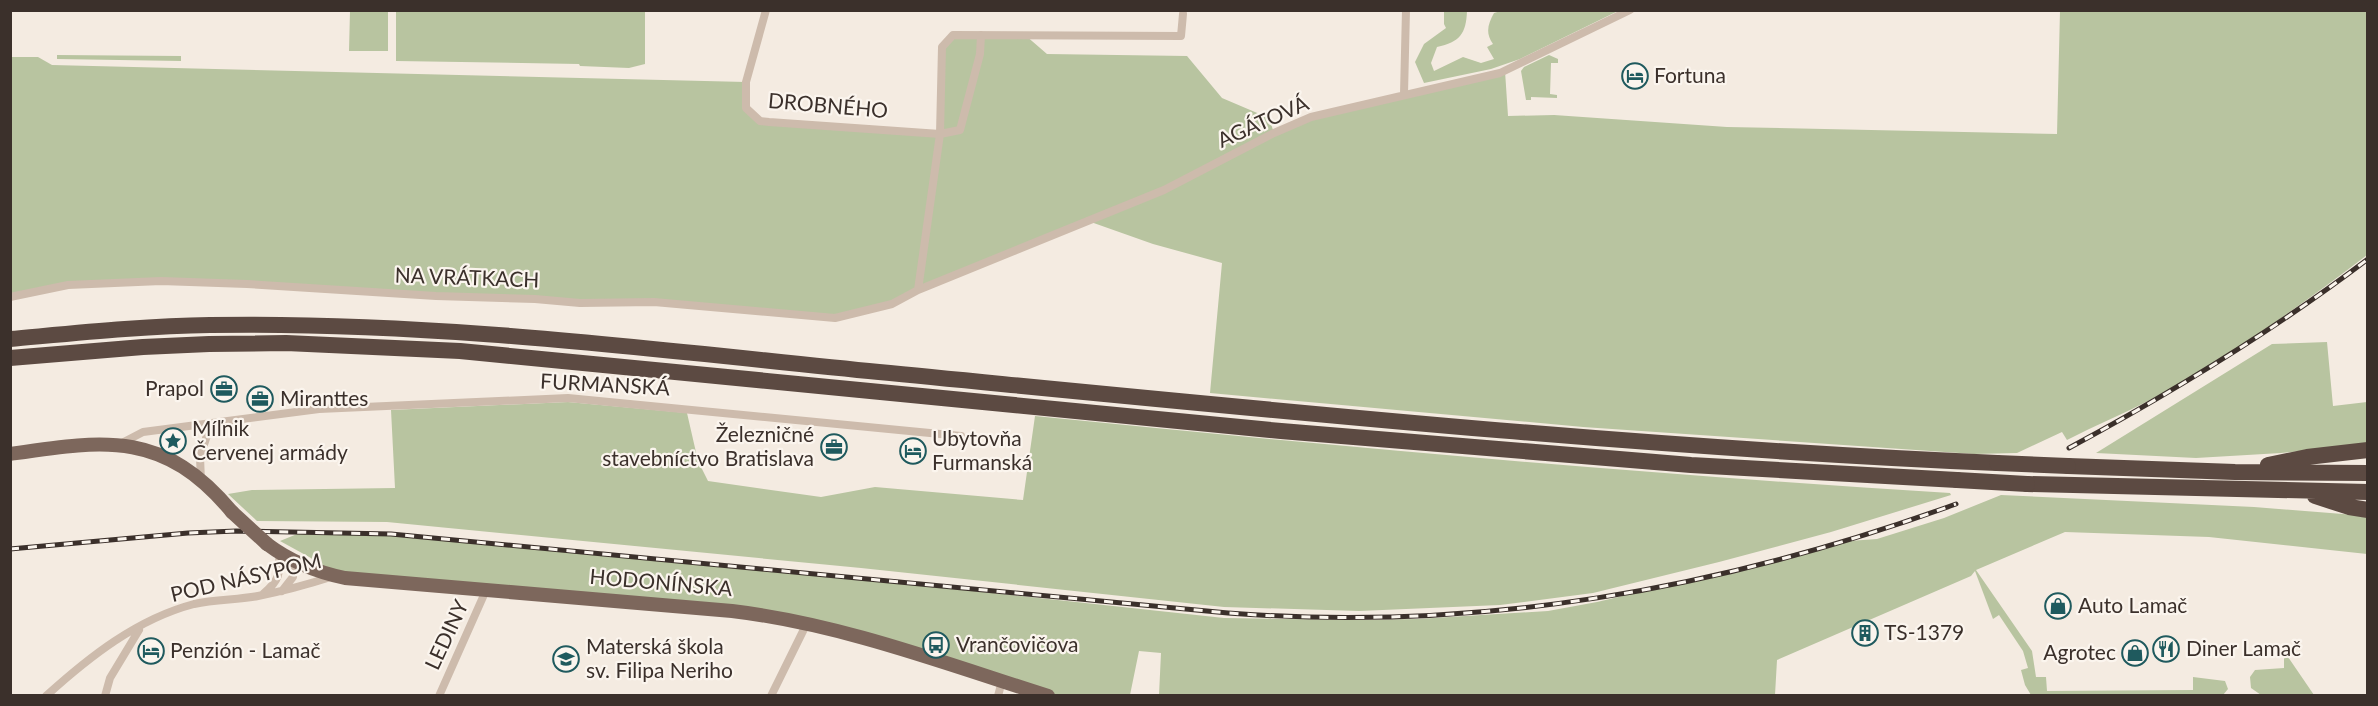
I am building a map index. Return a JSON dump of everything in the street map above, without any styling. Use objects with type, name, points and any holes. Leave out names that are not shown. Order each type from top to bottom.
[{"type":"highway","points":[[10,339],[209,325],[418,330],[557,341],[1283,411],[1693,446],[2068,466],[2235,472],[2367,473]]},
{"type":"highway","points":[[10,358],[209,344],[286,344],[460,351],[1281,431],[1691,465],[2026,484],[2367,492]]},
{"type":"highway","points":[[2235,472],[2307,457],[2367,450]]},
{"type":"highway","points":[[2300,491],[2349,507],[2367,510]]},
{"type":"main road","name":"HODONÍNSKA","points":[[10,454],[87,444],[120,444],[166,457],[201,481],[279,553],[293,561],[334,576],[732,610],[807,623],[933,658],[1048,696]]},
{"type":"street","name":"DROBNÉHO","points":[[766,10],[746,82],[746,108],[760,121],[940,134]]},
{"type":"street","points":[[1404,94],[1406,10]]},
{"type":"street","name":"AGÁTOVÁ","points":[[918,290],[1164,190],[1277,131],[1311,117],[1500,73],[1630,10]]},
{"type":"street","points":[[918,290],[940,134],[942,47],[953,35],[1181,36],[1183,14]]},
{"type":"street","points":[[940,134],[960,130],[980,54],[981,35]]},
{"type":"street","name":"NA VRÁTKACH","points":[[10,297],[68,285],[161,281],[436,296],[535,298],[580,303],[654,302],[835,318],[892,304],[918,290]]},
{"type":"street","name":"FURMANSKÁ","points":[[120,444],[143,432],[319,409],[568,398],[961,436]]},
{"type":"street","points":[[201,481],[200,457],[212,423]]},
{"type":"street","points":[[262,595],[275,584],[280,572],[279,553]]},
{"type":"street","points":[[280,572],[293,561]]},
{"type":"street","points":[[282,591],[293,577],[293,561]]},
{"type":"street","name":"POD NÁSYPOM","points":[[46,696],[82,663],[141,626],[168,613],[215,600],[282,591],[334,576]]},
{"type":"street","name":"LEDINY","points":[[439,696],[487,588]]},
{"type":"street","points":[[771,696],[807,623]]},
{"type":"street","points":[[105,696],[110,678],[141,626]]},
{"type":"street","points":[[999,696],[1002,681]]},
{"type":"green space","points":[[1504,10],[1618,11],[1520,59],[1491,69],[1424,83],[1415,62],[1424,44],[1446,28],[1444,11],[1467,11],[1465,26],[1456,39],[1437,47],[1431,63],[1434,71],[1463,57],[1481,63],[1494,59],[1487,47],[1493,44],[1488,32],[1489,25],[1494,13]]},
{"type":"green space","points":[[350,11],[388,11],[388,51],[349,51]]},
{"type":"green space","points":[[396,11],[645,11],[645,64],[629,68],[580,66],[579,64],[396,61]]},
{"type":"green space","points":[[2060,11],[2367,11],[2367,255],[2261,332],[2150,400],[2067,440],[2062,432],[2017,453],[1974,454],[1583,427],[1210,393],[1222,263],[1153,244],[1088,221],[892,304],[835,318],[654,302],[580,303],[247,284],[68,285],[11,297],[11,57],[38,57],[52,65],[746,82],[746,108],[761,121],[940,134],[942,47],[953,35],[1025,35],[1047,54],[1187,56],[1222,98],[1269,118],[1274,133],[1311,117],[1505,71],[1508,116],[1554,115],[1727,127],[2057,134]]},
{"type":"green space","points":[[57,55],[181,56],[181,61],[57,59]]},
{"type":"green space","points":[[1549,55],[1558,59],[1558,63],[1551,63],[1550,94],[1557,95],[1557,98],[1531,97],[1531,100],[1526,100],[1521,71],[1524,67]]},
{"type":"green space","points":[[2327,342],[2333,406],[2367,402],[2367,445],[2196,458],[2096,453],[2272,344]]},
{"type":"green space","points":[[568,402],[687,413],[698,461],[708,481],[821,497],[875,487],[1023,500],[1035,416],[1492,459],[1950,493],[1951,495],[1831,532],[1593,593],[1500,605],[1359,611],[1224,607],[861,568],[387,522],[257,521],[228,494],[252,490],[395,488],[391,410]]},
{"type":"green space","points":[[2001,495],[2254,507],[2368,516],[2367,554],[2209,537],[2065,532],[1976,570],[2032,651],[2036,677],[2046,677],[2047,691],[2193,690],[2193,677],[2225,681],[2228,689],[2223,695],[2031,695],[2025,685],[2021,670],[2028,668],[2023,651],[1999,615],[1993,619],[1975,571],[1971,576],[1777,660],[1775,695],[1159,695],[1161,653],[1139,651],[1130,695],[1048,696],[829,628],[321,572],[311,558],[280,541],[302,532],[387,534],[863,579],[1224,618],[1417,619],[1548,611],[1597,602],[1717,574],[1835,542],[1877,539],[1944,518]]},
{"type":"green space","points":[[2284,651],[2314,695],[2261,695],[2251,688],[2250,677],[2255,670],[2284,668]]},
{"type":"railway","points":[[2069,448],[2222,360],[2296,311],[2368,259]]},
{"type":"railway","points":[[10,549],[188,533],[236,531],[391,534],[1228,613],[1322,617],[1414,616],[1506,610],[1597,598],[1688,581],[1778,560],[1867,534],[1956,504]]},
{"type":"place","name":"Fortuna","points":[[1635,76]]},
{"type":"place","name":"Prapol","points":[[224,389]]},
{"type":"place","name":"Miranttes","points":[[260,399]]},
{"type":"place","name":"Míľnik Červenej armády","points":[[173,441]]},
{"type":"place","name":"Železničné stavebníctvo Bratislava","points":[[834,447]]},
{"type":"place","name":"Ubytovňa Furmanská","points":[[913,451]]},
{"type":"place","name":"Auto Lamač","points":[[2058,606]]},
{"type":"place","name":"TS-1379","points":[[1865,633]]},
{"type":"place","name":"Vrančovičova","points":[[936,645]]},
{"type":"place","name":"Diner Lamač","points":[[2166,649]]},
{"type":"place","name":"Penzión - Lamač","points":[[151,651]]},
{"type":"place","name":"Agrotec","points":[[2135,653]]},
{"type":"place","name":"Materská škola sv. Filipa Neriho","points":[[566,659]]}]
